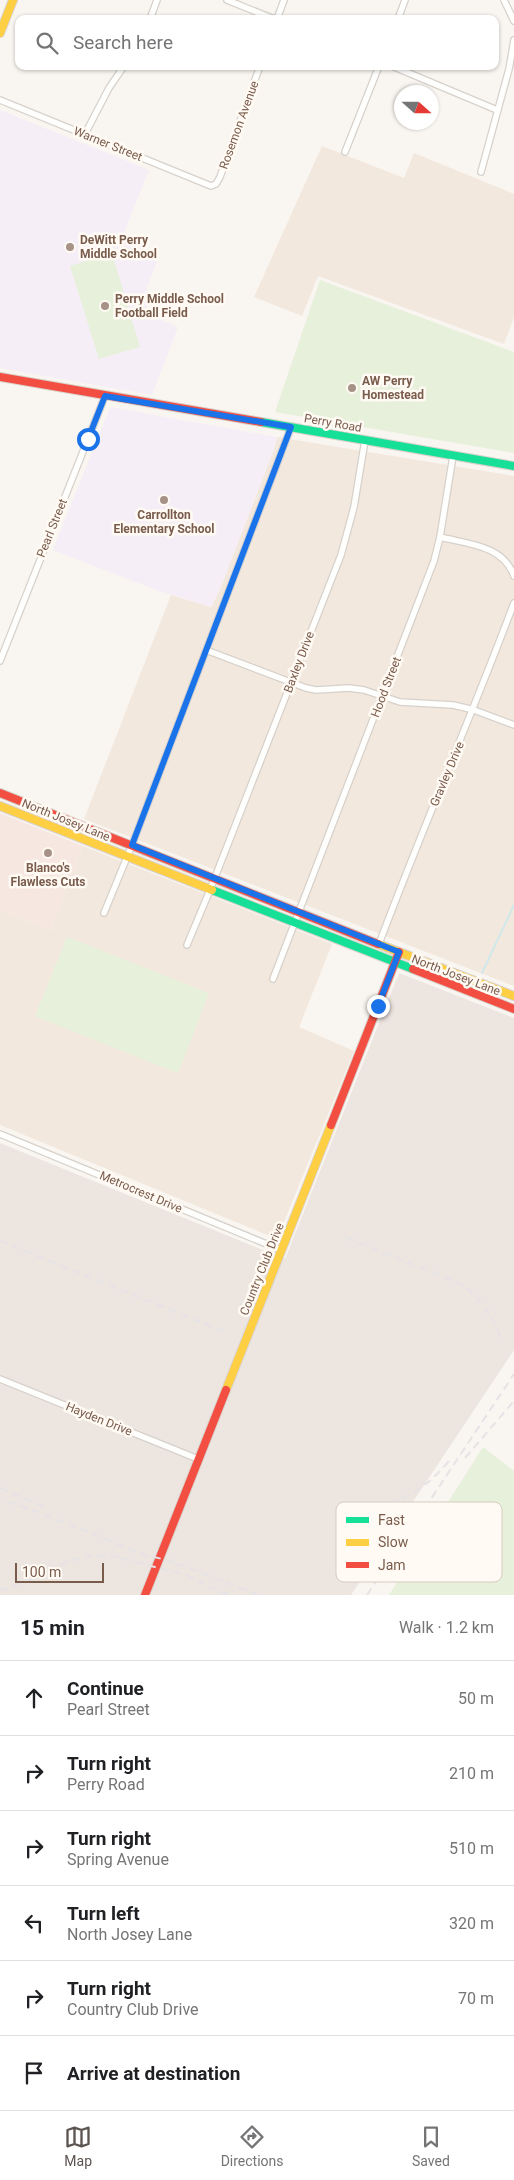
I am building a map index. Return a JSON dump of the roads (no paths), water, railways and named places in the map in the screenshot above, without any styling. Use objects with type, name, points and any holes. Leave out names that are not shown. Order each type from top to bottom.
[{"type":"street","points":[[0,33],[13,0]]},
{"type":"street","points":[[151,15],[157,0]]},
{"type":"street","points":[[227,0],[266,15]]},
{"type":"street","points":[[278,15],[284,0]]},
{"type":"street","points":[[399,15],[405,0]]},
{"type":"street","points":[[504,0],[512,13],[514,21]]},
{"type":"street","points":[[481,172],[514,40]]},
{"type":"street","points":[[85,134],[109,88],[121,70]]},
{"type":"street","name":"Rosemon Avenue","points":[[216,184],[259,70]]},
{"type":"street","points":[[346,152],[377,70]]},
{"type":"street","points":[[402,70],[497,110]]},
{"type":"street","name":"Warner Street","points":[[0,100],[204,184],[210,186],[216,184]]},
{"type":"street","name":"Perry Road","points":[[0,377],[514,466]]},
{"type":"street","name":"Pearl Street","points":[[0,661],[105,396]]},
{"type":"street","points":[[104,913],[132,845],[291,427]]},
{"type":"street","name":"Baxley Drive","points":[[187,945],[345,541],[354,506],[365,440]]},
{"type":"street","name":"Hood Street","points":[[272,980],[434,561],[440,537],[453,456]]},
{"type":"street","points":[[440,537],[493,550],[508,564],[514,576]]},
{"type":"street","name":"Gravley Drive","points":[[379,944],[426,822],[474,710],[514,603]]},
{"type":"street","points":[[206,650],[316,690],[349,688],[400,702],[439,704],[474,710],[514,725]]},
{"type":"street","name":"North Josey Lane","points":[[0,793],[514,996]]},
{"type":"street","name":"North Josey Lane","points":[[0,806],[293,924],[514,1009]]},
{"type":"street","name":"Country Club Drive","points":[[145,1595],[399,952]]},
{"type":"street","name":"Metrocrest Drive","points":[[0,1134],[282,1250]]},
{"type":"street","name":"Hayden Drive","points":[[0,1379],[198,1459]]},
{"type":"waterway","points":[[482,973],[514,905]]},
{"type":"railway","points":[[347,1238],[457,1282],[473,1294],[485,1307],[502,1341]]},
{"type":"railway","points":[[0,1241],[223,1331]]},
{"type":"railway","points":[[429,1502],[514,1374]]},
{"type":"railway","points":[[465,1458],[514,1401]]},
{"type":"railway","points":[[390,1502],[417,1490],[438,1473],[449,1461]]},
{"type":"railway","points":[[0,1488],[44,1507]]},
{"type":"railway","points":[[7,1502],[33,1510],[145,1555],[171,1561],[258,1595]]},
{"type":"railway","points":[[0,1590],[31,1580],[65,1562],[92,1556],[108,1555],[186,1575],[228,1595]]},
{"type":"railway","points":[[367,1595],[376,1582]]},
{"type":"place","name":"DeWitt Perry Middle School","points":[[70,247]]},
{"type":"place","name":"Perry Middle School Football Field","points":[[105,306]]},
{"type":"place","name":"AW Perry Homestead","points":[[352,388]]},
{"type":"place","name":"Carrollton Elementary School","points":[[164,500]]},
{"type":"place","name":"Blanco's Flawless Cuts","points":[[48,853]]}]
